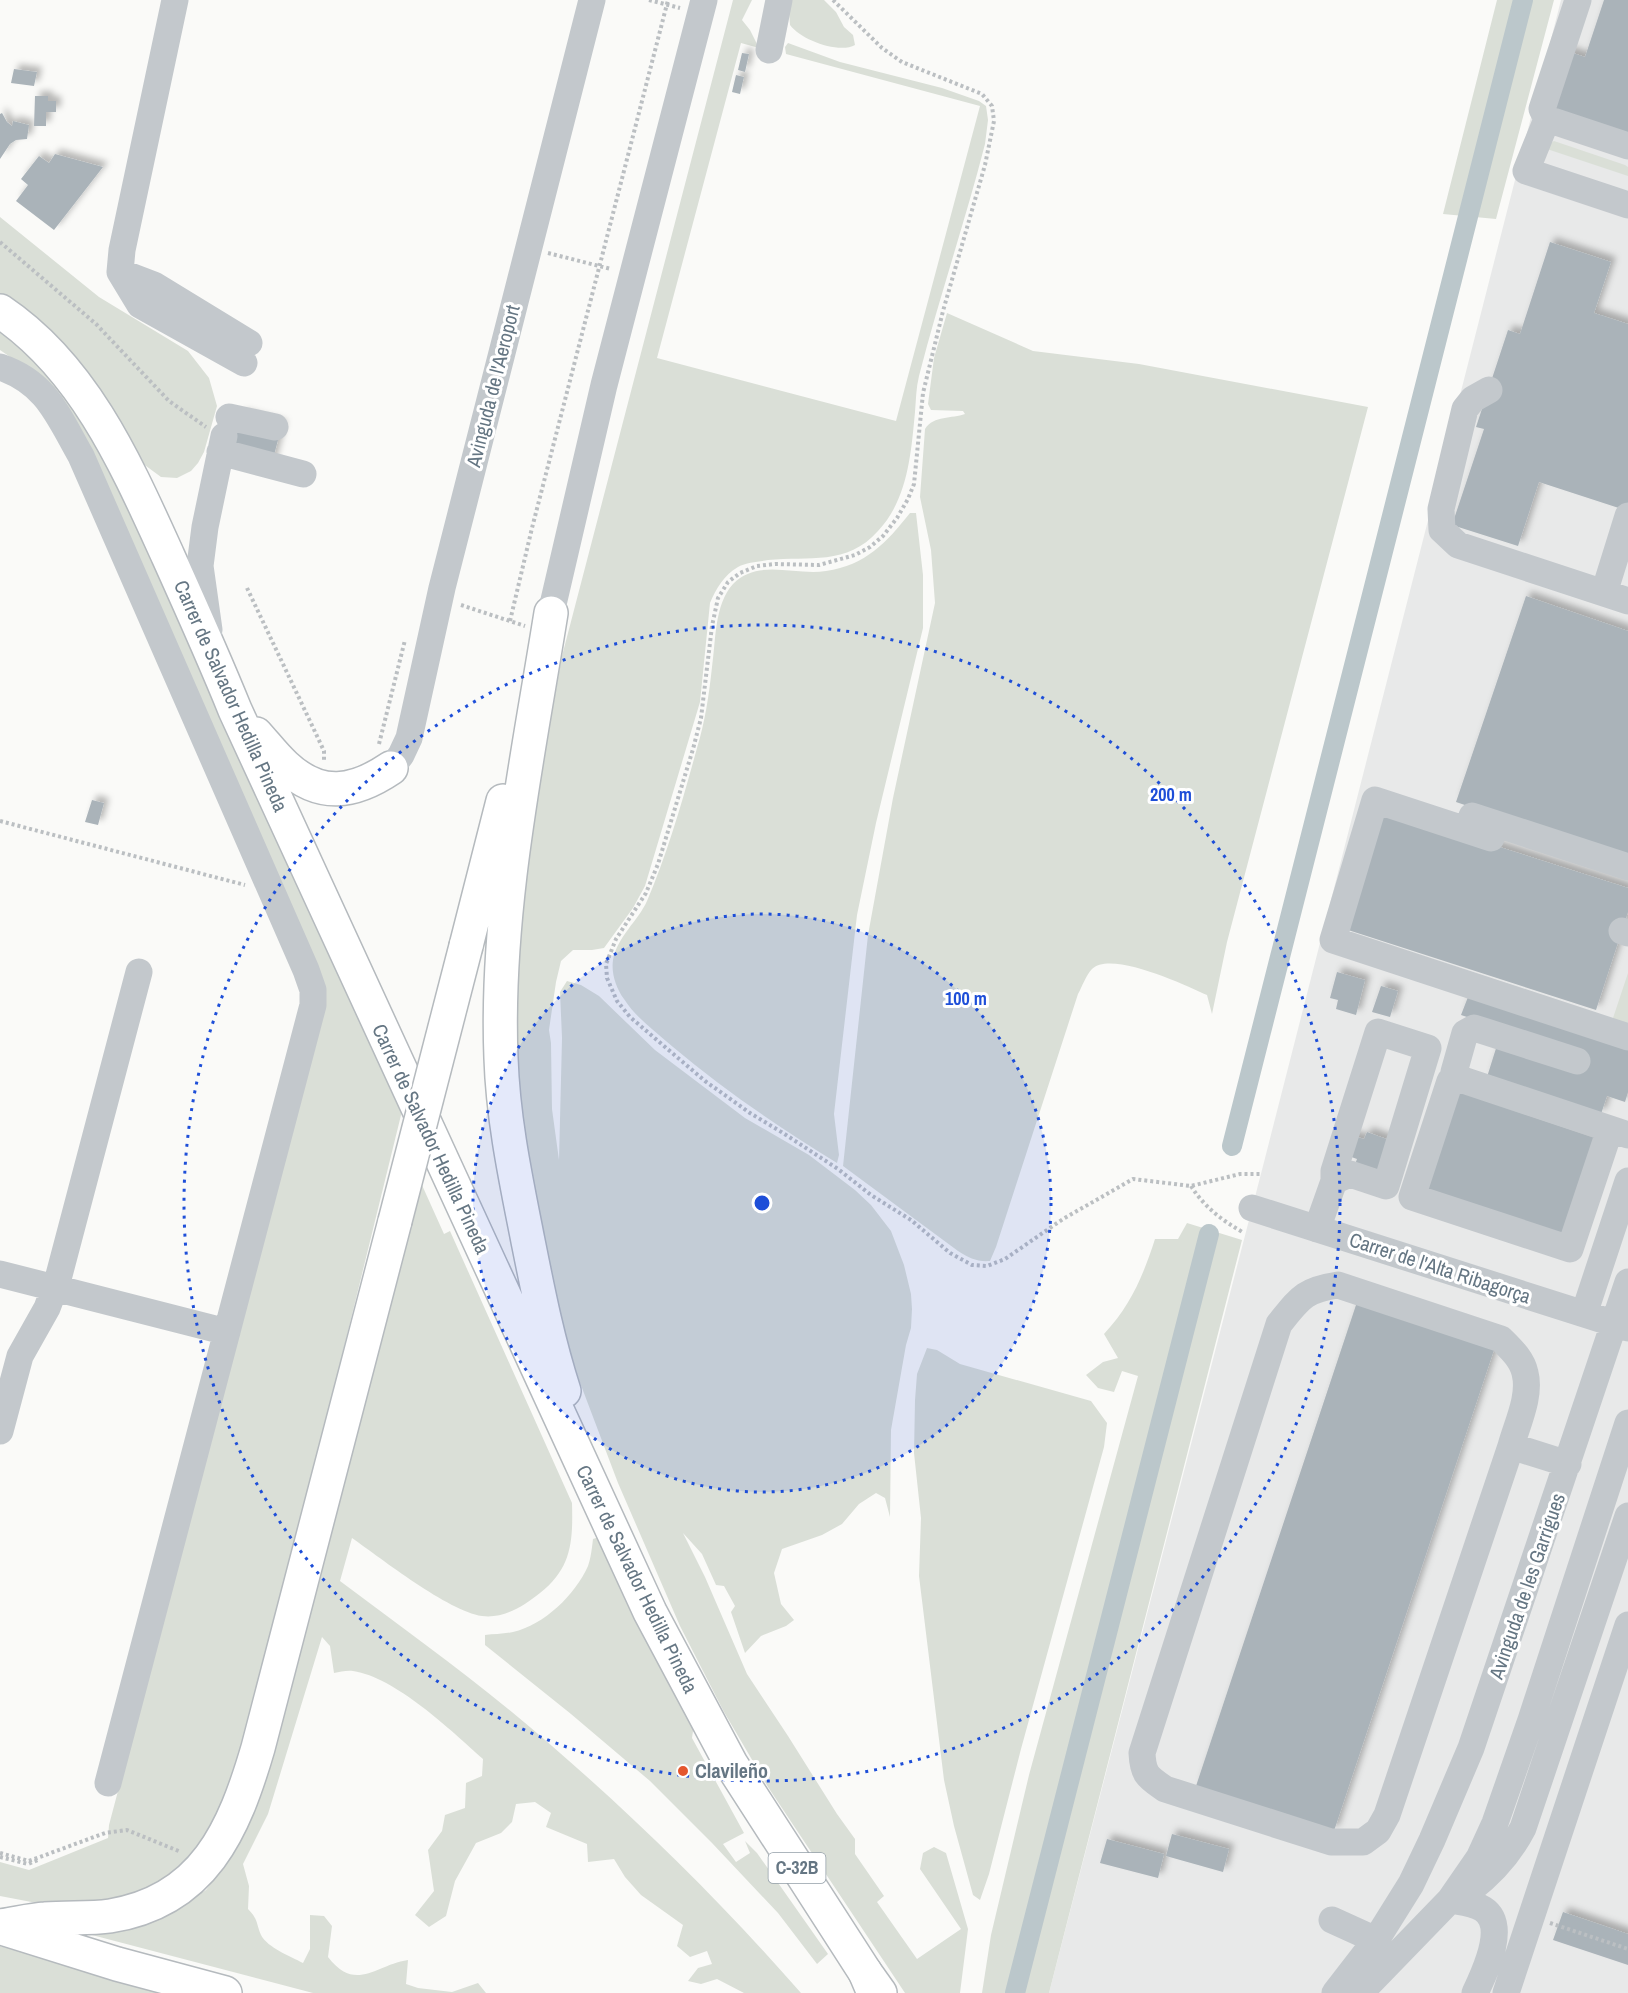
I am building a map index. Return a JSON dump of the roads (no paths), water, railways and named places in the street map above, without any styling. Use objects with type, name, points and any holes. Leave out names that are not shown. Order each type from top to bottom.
[{"type":"main road","name":"Carrer de Salvador Hedilla Pineda","points":[[0,311],[38,341],[66,371],[85,397],[117,450],[212,652],[235,710],[650,1612],[731,1764],[873,1986]]},
{"type":"main road","points":[[0,1927],[44,1919],[111,1916],[138,1909],[163,1897],[184,1884],[217,1849],[244,1794],[258,1748],[395,1221],[551,613]]},
{"type":"main road","points":[[551,613],[520,806],[506,914],[501,1058],[509,1146],[534,1274],[557,1371],[606,1518]]},
{"type":"main road","points":[[235,710],[284,766],[314,784],[340,790],[355,787],[372,781],[391,768]]},
{"type":"main road","points":[[0,1927],[117,1964],[225,1993]]},
{"type":"street","points":[[175,0],[120,272],[154,285],[247,353]]},
{"type":"street","name":"Avinguda de l'Aeroport","points":[[391,768],[401,755],[411,729],[442,588],[592,0]]},
{"type":"street","points":[[551,613],[604,385],[704,0]]},
{"type":"street","points":[[1578,0],[1542,109],[1547,119],[1628,146]]},
{"type":"street","points":[[769,50],[783,20]]},
{"type":"street","points":[[1547,119],[1526,171],[1628,205]]},
{"type":"street","points":[[0,367],[22,376],[40,391],[51,405],[81,456],[312,985],[313,1005],[108,1783]]},
{"type":"street","points":[[1488,390],[1473,399],[1465,409],[1441,509],[1442,530],[1458,545],[1616,597],[1628,516]]},
{"type":"street","points":[[224,435],[275,427]]},
{"type":"street","points":[[212,652],[200,566],[205,526],[224,435]]},
{"type":"street","points":[[224,435],[303,474]]},
{"type":"street","points":[[1530,586],[1628,618]]},
{"type":"street","points":[[1628,883],[1375,800],[1333,940],[1628,1037]]},
{"type":"street","points":[[1454,810],[1628,867]]},
{"type":"street","points":[[0,1431],[20,1356],[47,1308],[55,1288],[139,972]]},
{"type":"street","points":[[1460,1079],[1454,1072],[1465,1033],[1474,1028],[1577,1061]]},
{"type":"street","points":[[1317,1229],[1333,1185],[1334,1171],[1378,1032],[1428,1048],[1386,1186],[1350,1174],[1343,1176],[1333,1185]]},
{"type":"street","points":[[1460,1079],[1619,1132],[1570,1249],[1412,1197],[1450,1081],[1460,1079]]},
{"type":"street","points":[[1584,1314],[1628,1181]]},
{"type":"street","name":"Carrer de l'Alta Ribagorça","points":[[1248,1220],[1317,1229],[1621,1326]]},
{"type":"street","points":[[0,1274],[227,1332]]},
{"type":"street","name":"Avinguda de les Garrigues","points":[[1335,1993],[1376,1940],[1410,1884],[1432,1840],[1471,1748],[1568,1464],[1621,1326],[1628,1282]]},
{"type":"street","points":[[1338,1285],[1501,1339],[1516,1354],[1525,1373],[1526,1393],[1510,1446],[1387,1815],[1378,1831],[1363,1842],[1330,1842],[1165,1789],[1150,1778],[1143,1768],[1142,1753],[1279,1324],[1296,1302],[1315,1288],[1338,1285]]},
{"type":"street","points":[[1360,1993],[1450,1900],[1463,1885],[1479,1858],[1495,1823],[1628,1423]]},
{"type":"street","points":[[1510,1446],[1568,1464]]},
{"type":"street","points":[[1450,1900],[1468,1891],[1490,1875],[1524,1828],[1628,1516]]},
{"type":"street","points":[[1506,1993],[1628,1625]]},
{"type":"street","points":[[1450,1900],[1482,1908],[1494,1923],[1496,1932],[1494,1941],[1475,1993]]},
{"type":"street","points":[[1332,1920],[1376,1940]]},
{"type":"waterway","points":[[1232,1146],[1523,0]]},
{"type":"waterway","points":[[1015,1993],[1209,1234]]},
{"type":"place","name":"Clavileño","points":[[683,1771]]}]
